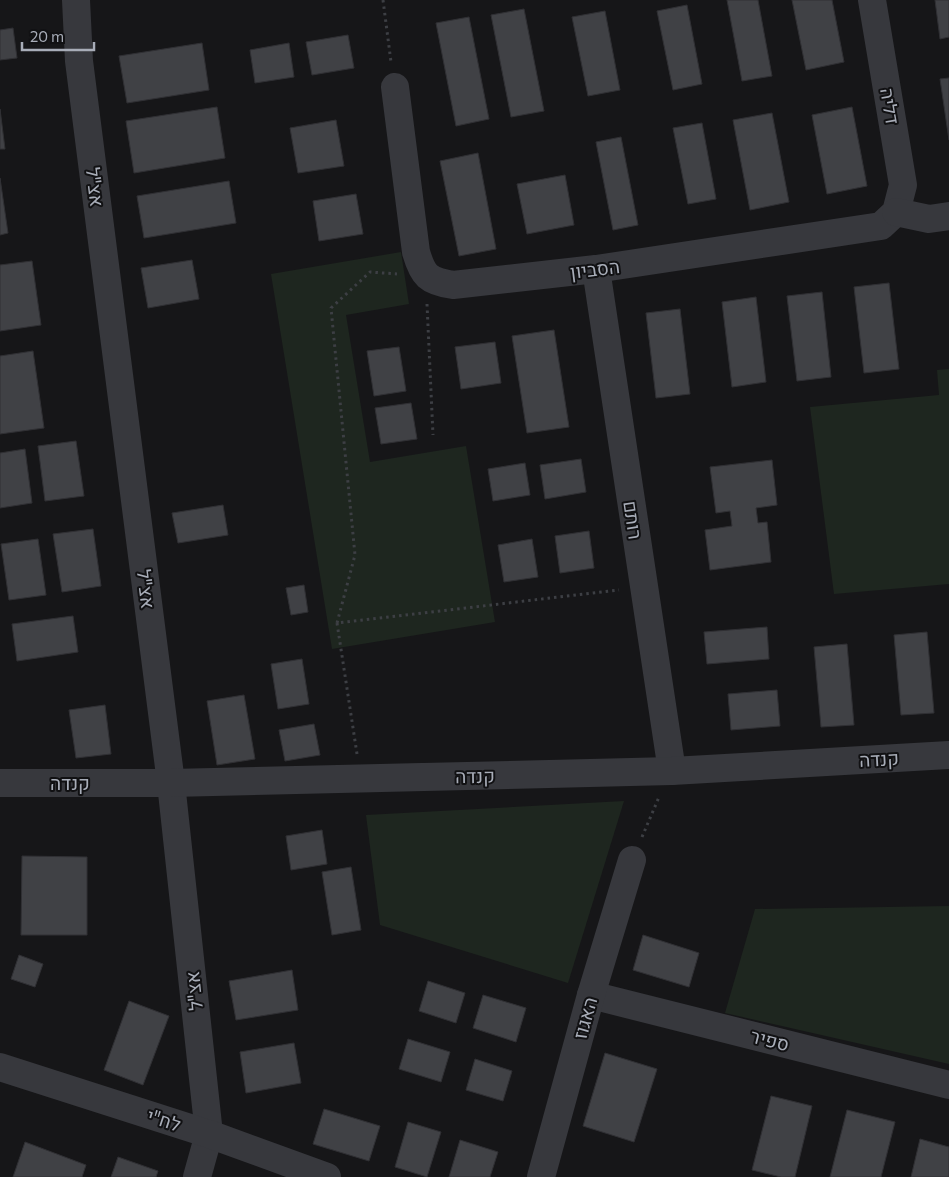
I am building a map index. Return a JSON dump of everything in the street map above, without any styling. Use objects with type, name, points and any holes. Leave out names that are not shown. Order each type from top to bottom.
[{"type":"street","name":"אצ\"ל","points":[[76,0],[79,61],[171,783],[210,1134],[197,1177]]},
{"type":"street","name":"דליה","points":[[872,0],[903,186],[896,212]]},
{"type":"street","points":[[395,87],[416,252],[421,268],[427,278]]},
{"type":"street","points":[[896,212],[929,219],[949,216]]},
{"type":"street","name":"הסביון","points":[[427,278],[453,285],[596,269],[881,226],[896,212]]},
{"type":"street","name":"רותם","points":[[596,269],[672,771]]},
{"type":"street","name":"קנדה","points":[[0,783],[171,783],[672,771],[949,754]]},
{"type":"street","name":"האגוז","points":[[541,1177],[591,995],[632,860]]},
{"type":"street","name":"ספיר","points":[[591,995],[949,1085]]},
{"type":"street","name":"לח\"י","points":[[0,1067],[210,1134],[327,1177]]},
{"type":"path","points":[[383,0],[395,87]]},
{"type":"path","points":[[361,779],[337,623],[355,556],[331,308],[370,272],[427,278],[427,318],[433,435]]},
{"type":"path","points":[[337,623],[643,587]]},
{"type":"path","points":[[632,860],[651,814],[672,771]]},
{"type":"shaded area","points":[[401,252],[409,304],[346,315],[370,462],[466,446],[495,622],[332,649],[271,274]]},
{"type":"shaded area","points":[[949,369],[949,584],[834,594],[810,407],[939,395],[937,370]]},
{"type":"shaded area","points":[[624,801],[568,983],[380,925],[366,815]]},
{"type":"shaded area","points":[[949,906],[949,1064],[725,1013],[755,909]]},
{"type":"building","points":[[727,0],[758,0],[772,76],[742,81]]},
{"type":"building","points":[[792,0],[832,0],[844,62],[806,70]]},
{"type":"building","points":[[935,0],[949,0],[949,37],[940,39]]},
{"type":"building","points":[[687,5],[702,84],[673,90],[657,11]]},
{"type":"building","points":[[524,9],[544,111],[511,117],[491,15]]},
{"type":"building","points":[[605,11],[620,90],[588,96],[572,17]]},
{"type":"building","points":[[469,17],[489,119],[456,126],[436,23]]},
{"type":"building","points":[[13,28],[17,58],[0,60],[0,30]]},
{"type":"building","points":[[348,35],[354,68],[312,75],[306,42]]},
{"type":"building","points":[[202,43],[209,90],[127,103],[119,56]]},
{"type":"building","points":[[289,43],[294,77],[255,83],[250,50]]},
{"type":"building","points":[[949,78],[949,140],[940,79]]},
{"type":"building","points":[[217,107],[225,158],[134,173],[126,121]]},
{"type":"building","points":[[852,107],[867,186],[827,194],[812,115]]},
{"type":"building","points":[[0,109],[5,149],[0,149]]},
{"type":"building","points":[[772,113],[789,202],[750,210],[733,120]]},
{"type":"building","points":[[336,120],[344,166],[298,173],[290,128]]},
{"type":"building","points":[[702,123],[716,199],[688,204],[673,128]]},
{"type":"building","points":[[621,137],[638,225],[613,230],[596,142]]},
{"type":"building","points":[[478,153],[496,249],[459,256],[440,161]]},
{"type":"building","points":[[565,175],[574,225],[527,234],[517,184]]},
{"type":"building","points":[[0,178],[8,233],[0,235]]},
{"type":"building","points":[[229,181],[236,223],[144,238],[137,196]]},
{"type":"building","points":[[356,194],[363,234],[319,241],[313,201]]},
{"type":"building","points":[[192,260],[199,299],[148,308],[141,268]]},
{"type":"building","points":[[32,261],[41,325],[0,331],[0,265]]},
{"type":"building","points":[[889,283],[899,369],[864,373],[854,287]]},
{"type":"building","points":[[822,292],[831,377],[797,381],[787,296]]},
{"type":"building","points":[[756,297],[766,382],[732,387],[722,302]]},
{"type":"building","points":[[680,309],[690,394],[656,398],[646,313]]},
{"type":"building","points":[[554,330],[569,427],[527,433],[512,336]]},
{"type":"building","points":[[495,342],[501,383],[461,389],[455,347]]},
{"type":"building","points":[[399,347],[406,391],[374,396],[367,351]]},
{"type":"building","points":[[33,351],[44,428],[0,434],[0,356]]},
{"type":"building","points":[[411,403],[417,439],[381,444],[375,408]]},
{"type":"building","points":[[76,441],[84,496],[45,501],[38,446]]},
{"type":"building","points":[[25,449],[32,503],[0,508],[0,453]]},
{"type":"building","points":[[581,459],[586,492],[545,499],[540,465]]},
{"type":"building","points":[[772,460],[777,505],[756,508],[758,523],[767,522],[771,562],[710,570],[705,530],[732,526],[730,511],[716,513],[710,467]]},
{"type":"building","points":[[525,463],[530,495],[493,501],[488,469]]},
{"type":"building","points":[[223,505],[228,535],[178,543],[172,513]]},
{"type":"building","points":[[93,529],[101,586],[62,592],[53,534]]},
{"type":"building","points":[[589,531],[594,568],[560,573],[555,536]]},
{"type":"building","points":[[38,539],[46,595],[9,600],[1,544]]},
{"type":"building","points":[[532,539],[538,577],[504,582],[498,545]]},
{"type":"building","points":[[304,585],[308,612],[291,615],[286,588]]},
{"type":"building","points":[[73,616],[78,652],[17,661],[12,624]]},
{"type":"building","points":[[767,627],[769,659],[707,664],[704,632]]},
{"type":"building","points":[[927,632],[934,713],[901,715],[894,635]]},
{"type":"building","points":[[847,644],[854,725],[821,727],[814,647]]},
{"type":"building","points":[[302,659],[309,704],[278,709],[271,664]]},
{"type":"building","points":[[777,690],[780,726],[731,730],[728,694]]},
{"type":"building","points":[[244,695],[255,759],[217,765],[207,701]]},
{"type":"building","points":[[105,705],[111,754],[76,758],[69,710]]},
{"type":"building","points":[[314,724],[320,755],[285,761],[279,730]]},
{"type":"building","points":[[322,830],[327,864],[291,870],[286,836]]},
{"type":"building","points":[[22,856],[87,857],[87,935],[21,935]]},
{"type":"building","points":[[351,867],[361,930],[332,935],[322,872]]},
{"type":"building","points":[[643,935],[699,953],[689,987],[633,970]]},
{"type":"building","points":[[19,955],[43,964],[35,987],[11,979]]},
{"type":"building","points":[[292,970],[298,1010],[236,1020],[229,981]]},
{"type":"building","points":[[428,981],[465,993],[456,1023],[419,1011]]},
{"type":"building","points":[[483,995],[526,1008],[516,1042],[473,1028]]},
{"type":"building","points":[[129,1001],[169,1016],[143,1085],[104,1070]]},
{"type":"building","points":[[408,1039],[450,1052],[441,1082],[399,1069]]},
{"type":"building","points":[[294,1043],[301,1083],[246,1093],[240,1052]]},
{"type":"building","points":[[605,1053],[657,1069],[634,1142],[583,1126]]},
{"type":"building","points":[[475,1059],[512,1071],[503,1101],[466,1090]]},
{"type":"building","points":[[771,1096],[812,1106],[795,1177],[781,1177],[752,1170]]},
{"type":"building","points":[[324,1109],[380,1126],[369,1161],[313,1144]]},
{"type":"building","points":[[847,1110],[895,1122],[881,1177],[830,1177]]},
{"type":"building","points":[[408,1122],[441,1132],[427,1177],[395,1167]]},
{"type":"building","points":[[920,1139],[949,1147],[949,1177],[911,1177]]},
{"type":"building","points":[[460,1140],[498,1152],[490,1177],[449,1177]]},
{"type":"building","points":[[25,1142],[86,1165],[82,1177],[13,1177]]},
{"type":"building","points":[[118,1157],[158,1171],[156,1177],[111,1177]]}]
